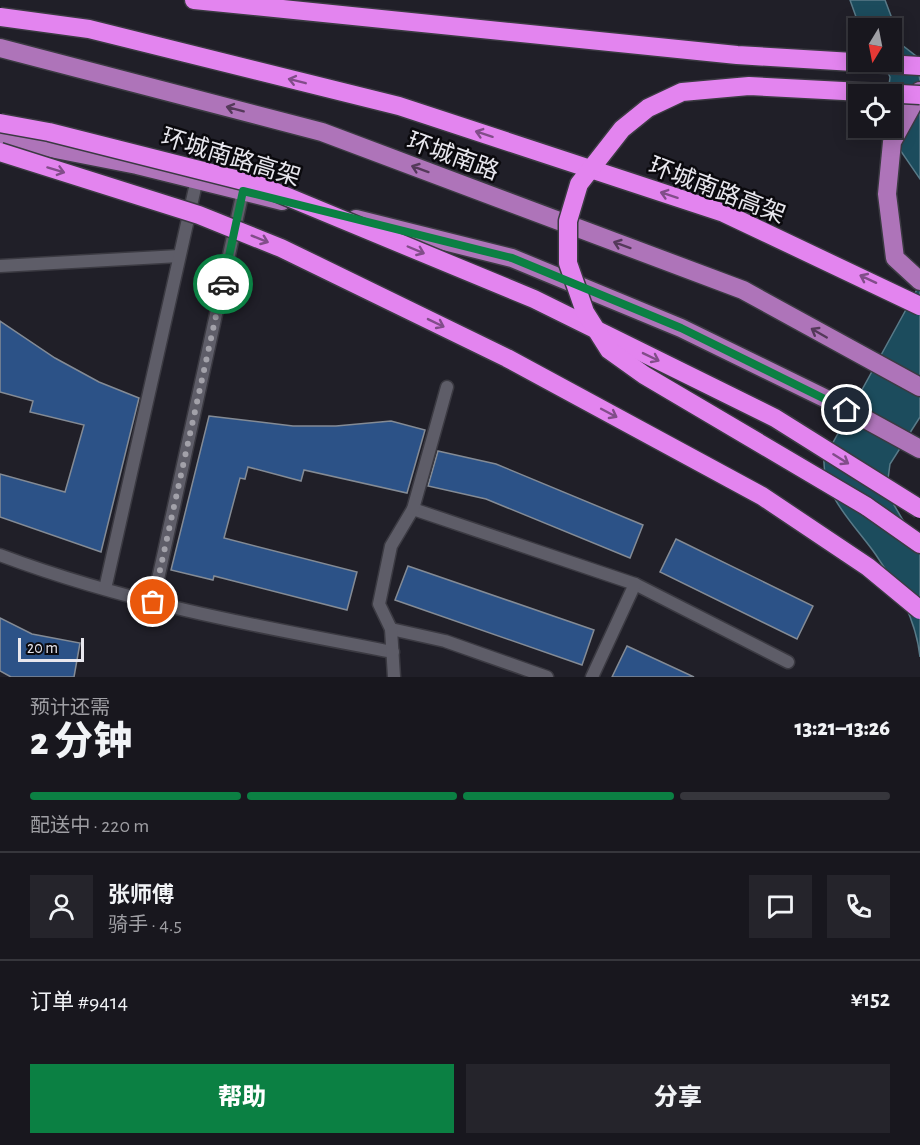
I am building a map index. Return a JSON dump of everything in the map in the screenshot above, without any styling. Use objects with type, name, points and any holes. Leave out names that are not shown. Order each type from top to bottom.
[{"type":"highway","points":[[194,0],[726,54],[920,66]]},
{"type":"highway","name":"环城南路高架","points":[[0,17],[89,29],[399,106],[724,213],[920,306]]},
{"type":"highway","points":[[920,93],[749,86],[682,93],[648,108],[622,129],[579,184],[568,221],[568,263],[585,312],[609,350],[644,375],[866,506],[920,544]]},
{"type":"highway","name":"环城南路高架","points":[[0,123],[49,132],[259,185],[534,299],[775,418],[920,509]]},
{"type":"highway","points":[[0,152],[199,215],[281,248],[507,358],[762,496],[868,567],[920,610]]},
{"type":"main road","name":"环城南路","points":[[0,48],[322,132],[743,290],[870,362],[920,387]]},
{"type":"main road","points":[[920,93],[892,142],[887,194],[895,258],[920,281]]},
{"type":"main road","points":[[0,138],[196,179],[512,258],[681,328],[847,410],[920,449]]},
{"type":"lane","points":[[105,589],[196,179]]},
{"type":"lane","points":[[153,602],[243,191]]},
{"type":"lane","points":[[0,266],[179,256]]},
{"type":"lane","points":[[394,677],[391,629],[379,604],[391,546],[413,509],[447,387]]},
{"type":"lane","points":[[413,509],[635,584],[788,662]]},
{"type":"lane","points":[[0,555],[60,577],[225,620],[393,652]]},
{"type":"lane","points":[[592,677],[635,584]]},
{"type":"lane","points":[[391,629],[445,641],[547,677]]},
{"type":"water","points":[[850,0],[885,0],[892,18],[856,18]]},
{"type":"water","points":[[902,45],[916,56],[920,81],[920,179],[892,138],[902,138],[902,84],[889,84],[888,72],[902,72]]},
{"type":"water","points":[[920,284],[920,417],[890,464],[888,479],[894,505],[920,549],[920,657],[914,629],[904,603],[876,555],[834,498],[828,486],[824,459]]},
{"type":"building","points":[[0,321],[55,358],[99,382],[139,398],[101,552],[0,517],[0,474],[65,492],[84,425],[30,412],[33,401],[0,392]]},
{"type":"building","points":[[209,416],[293,426],[336,426],[391,421],[425,430],[407,493],[304,470],[301,481],[248,467],[245,479],[240,478],[224,538],[357,572],[347,610],[214,576],[213,580],[171,570]]},
{"type":"building","points":[[438,451],[496,464],[643,525],[630,558],[486,499],[428,486]]},
{"type":"building","points":[[676,539],[813,606],[797,639],[660,572]]},
{"type":"building","points":[[408,566],[594,630],[582,665],[395,600]]},
{"type":"building","points":[[0,618],[32,634],[80,643],[74,677],[11,677],[0,671]]},
{"type":"building","points":[[627,646],[694,677],[612,677]]},
{"type":"way so far","points":[[153,602],[223,284]]},
{"type":"route","points":[[223,284],[243,191],[512,258],[681,328],[847,410]]}]
